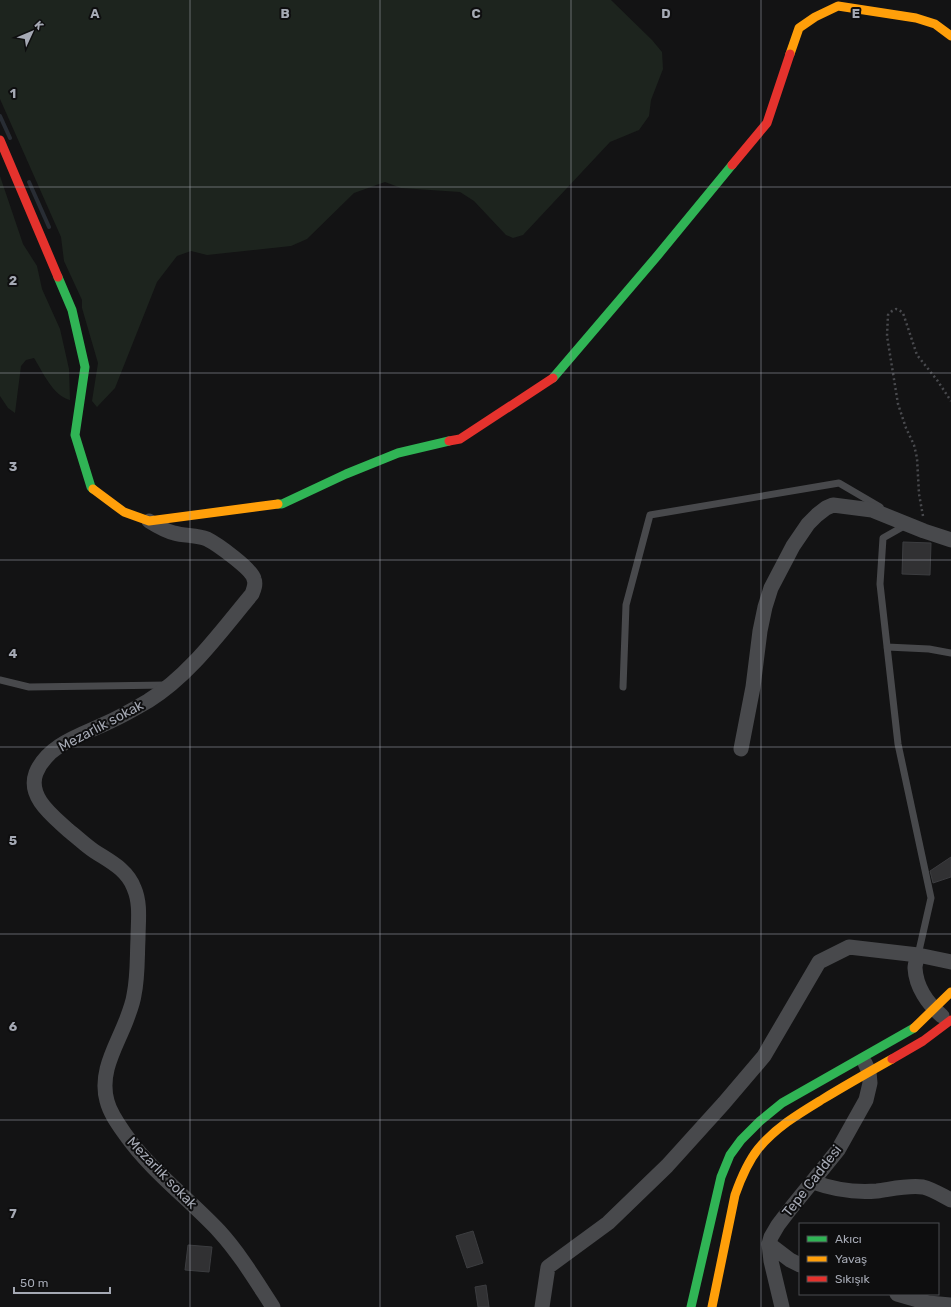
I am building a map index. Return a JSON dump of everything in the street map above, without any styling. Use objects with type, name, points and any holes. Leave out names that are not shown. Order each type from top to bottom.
[{"type":"street","points":[[0,140],[72,310],[85,367],[75,435],[91,487],[124,512],[149,521],[282,504],[346,474],[398,453],[460,439],[553,378],[658,255],[767,123],[799,28],[815,17],[838,6],[916,18],[935,24],[951,36]]},
{"type":"street","points":[[741,749],[753,686],[765,607],[771,588],[779,571],[793,546],[808,524],[826,508],[834,505],[872,510],[951,540]]},
{"type":"street","name":"Mezarlık sokak","points":[[149,521],[174,534],[191,535],[206,539],[219,546],[250,571],[254,578],[255,586],[252,594],[187,670],[170,685],[150,700],[113,720],[69,740],[55,749],[43,762],[36,774],[34,787],[39,800],[48,812],[83,843],[114,863],[126,874],[134,887],[139,906],[137,970],[134,996],[126,1021],[108,1062],[105,1084],[107,1102],[116,1123],[150,1165],[218,1230],[236,1250],[273,1307]]},
{"type":"street","points":[[542,1307],[548,1267],[608,1223],[667,1166],[724,1103],[764,1056],[819,962],[849,947],[918,955],[951,962]]},
{"type":"street","points":[[712,1307],[739,1180],[745,1167],[762,1144],[791,1118],[919,1044],[951,1020],[934,1009],[923,994],[915,968],[918,955]]},
{"type":"street","points":[[691,1307],[719,1184],[730,1156],[750,1129],[782,1104],[909,1032],[951,992]]},
{"type":"street","name":"Tepe Caddesi","points":[[769,1244],[778,1225],[838,1150],[866,1100],[870,1083],[869,1072],[863,1057]]},
{"type":"street","points":[[813,1182],[827,1187],[849,1191],[877,1191],[904,1187],[924,1187],[951,1200]]},
{"type":"street","points":[[769,1244],[790,1260],[799,1264]]},
{"type":"street","points":[[769,1244],[771,1260],[782,1307]]},
{"type":"street","points":[[900,1295],[928,1303],[951,1305]]},
{"type":"lane","points":[[624,687],[626,605],[650,515],[839,483],[908,524]]},
{"type":"lane","points":[[908,524],[883,538],[880,584],[898,744],[930,898],[918,955]]},
{"type":"lane","points":[[887,647],[929,649],[951,653]]},
{"type":"lane","points":[[0,680],[29,687],[170,685]]},
{"type":"path","points":[[924,531],[923,513],[919,494],[917,458],[914,445],[906,428],[898,404],[887,336],[888,315],[892,311],[896,309],[903,313],[917,355],[937,380],[951,401]]},
{"type":"shaded area","points":[[0,0],[611,0],[652,40],[662,52],[663,69],[651,100],[649,116],[639,130],[610,142],[523,235],[513,238],[506,235],[474,201],[460,192],[401,188],[385,182],[354,193],[307,239],[291,246],[207,255],[191,251],[177,256],[157,282],[115,388],[97,407],[92,401],[98,363],[82,308],[82,300],[64,261],[61,237],[0,99]]},
{"type":"shaded area","points":[[0,176],[23,244],[37,266],[42,289],[60,329],[69,369],[70,400],[58,394],[34,358],[26,360],[21,366],[15,413],[8,408],[0,396]]},
{"type":"building","points":[[903,542],[931,543],[930,575],[902,574]]},
{"type":"building","points":[[951,857],[951,877],[933,883],[930,871]]},
{"type":"building","points":[[473,1231],[483,1263],[467,1268],[456,1236]]},
{"type":"building","points":[[188,1245],[212,1247],[209,1272],[185,1270]]},
{"type":"building","points":[[486,1285],[489,1307],[478,1307],[475,1287]]},
{"type":"waterway","points":[[0,116],[10,138]]},
{"type":"waterway","points":[[29,182],[49,227]]},
{"type":"traffic: fast","points":[[553,378],[658,255],[732,165]]},
{"type":"traffic: fast","points":[[58,277],[72,310],[85,367],[75,435],[91,487],[93,489]]},
{"type":"traffic: fast","points":[[278,504],[282,504],[346,474],[398,453],[449,441]]},
{"type":"traffic: fast","points":[[691,1307],[721,1177],[730,1155],[741,1140],[760,1121],[782,1103],[914,1028]]},
{"type":"traffic: slow","points":[[790,54],[799,28],[815,17],[838,6],[916,18],[935,24],[951,36]]},
{"type":"traffic: slow","points":[[93,489],[124,512],[149,521],[278,504]]},
{"type":"traffic: slow","points":[[914,1028],[951,992]]},
{"type":"traffic: slow","points":[[712,1307],[735,1195],[754,1154],[765,1141],[789,1121],[892,1059]]},
{"type":"traffic: jam","points":[[732,165],[767,123],[790,54]]},
{"type":"traffic: jam","points":[[0,140],[58,277]]},
{"type":"traffic: jam","points":[[449,441],[460,439],[553,378]]},
{"type":"traffic: jam","points":[[892,1059],[923,1041],[951,1020]]}]
